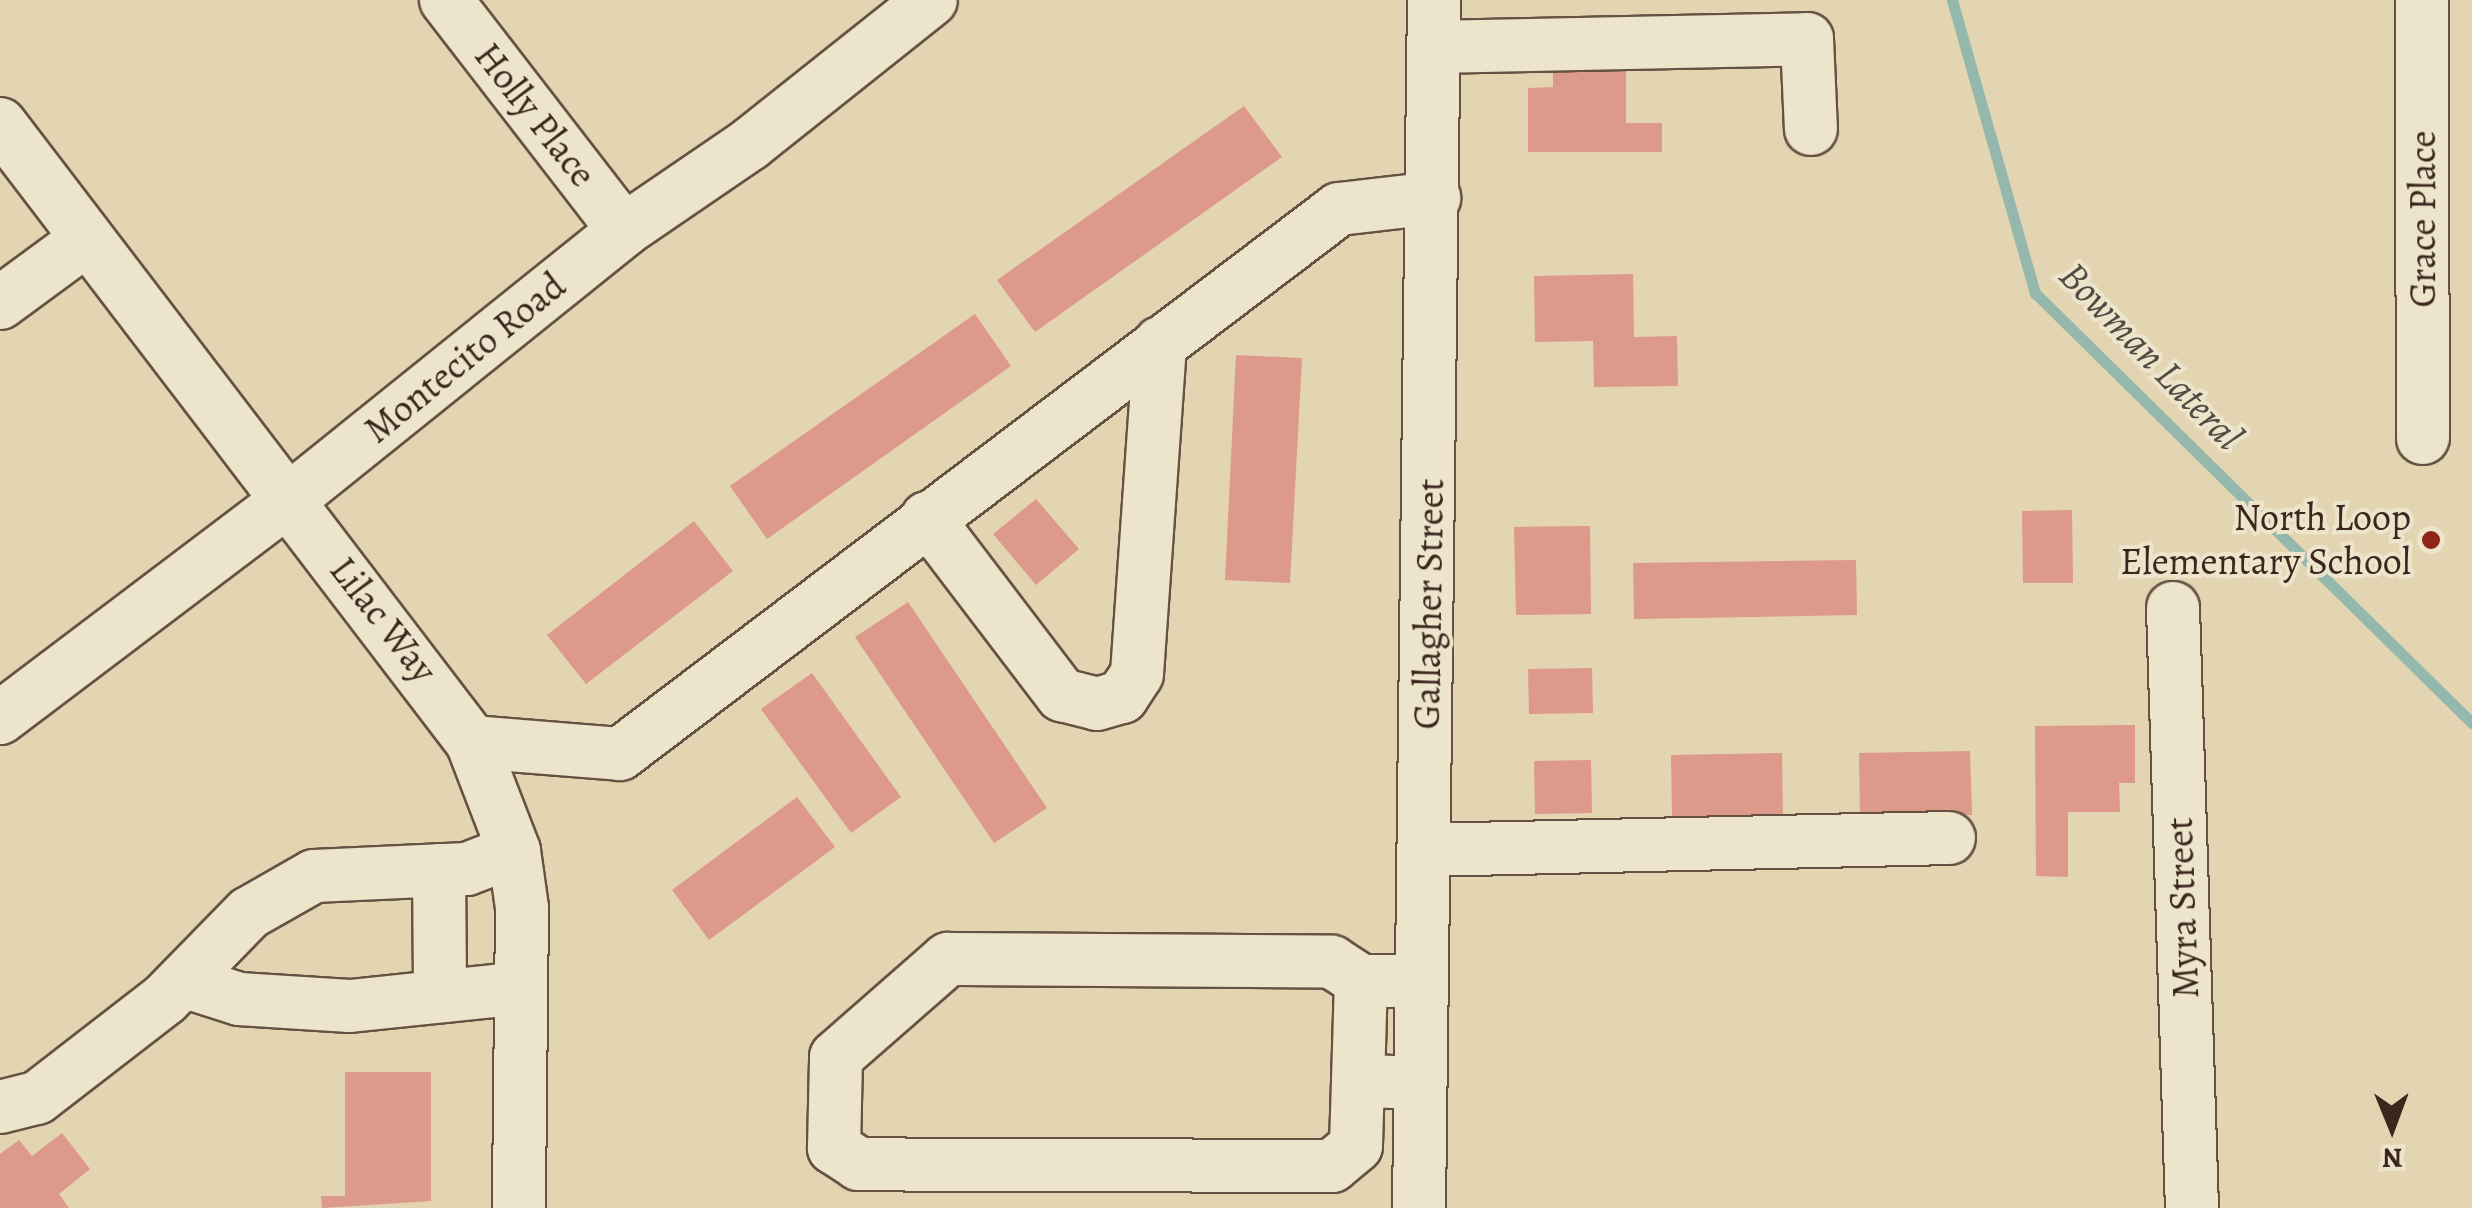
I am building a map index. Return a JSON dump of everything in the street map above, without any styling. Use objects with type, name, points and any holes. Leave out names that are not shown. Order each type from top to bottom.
[{"type":"street","name":"Holly Place","points":[[446,0],[624,230]]},
{"type":"street","name":"Montecito Road","points":[[0,718],[290,499],[624,230],[750,144],[931,0]]},
{"type":"street","name":"Grace Place","points":[[2422,0],[2423,438]]},
{"type":"street","points":[[1434,24],[1808,39],[1811,130]]},
{"type":"street","name":"Gallagher Street","points":[[1419,1208],[1434,24]]},
{"type":"street","name":"Lilac Way","points":[[0,124],[472,742],[514,851],[521,988],[518,1208]]},
{"type":"street","points":[[472,742],[620,754],[1339,209],[1434,198]]},
{"type":"street","points":[[0,303],[86,239]]},
{"type":"street","points":[[927,518],[1062,695],[1097,704],[1122,697],[1137,674],[1160,342]]},
{"type":"street","name":"Myra Street","points":[[2173,608],[2192,1208]]},
{"type":"street","points":[[1426,850],[1948,838]]},
{"type":"street","points":[[0,1107],[37,1098],[183,981],[249,913],[314,876],[468,869],[514,851]]},
{"type":"street","points":[[439,870],[440,996]]},
{"type":"street","points":[[1361,981],[1356,1146],[1332,1166],[859,1164],[834,1148],[836,1058],[948,959],[1332,962],[1361,981],[1424,981]]},
{"type":"street","points":[[183,981],[239,999],[332,1004],[521,988]]},
{"type":"street","points":[[1358,1081],[1422,1083]]},
{"type":"building","points":[[1553,62],[1626,62],[1626,123],[1662,123],[1662,152],[1528,152],[1528,88],[1553,87]]},
{"type":"building","points":[[1244,106],[1282,157],[1035,332],[997,280]]},
{"type":"building","points":[[1633,274],[1634,337],[1677,336],[1678,386],[1594,387],[1593,341],[1535,342],[1534,276]]},
{"type":"building","points":[[975,314],[1011,366],[767,539],[730,486]]},
{"type":"building","points":[[1236,355],[1302,358],[1290,583],[1225,580]]},
{"type":"building","points":[[1036,499],[1079,549],[1036,585],[993,534]]},
{"type":"building","points":[[2072,510],[2073,583],[2023,583],[2022,511]]},
{"type":"building","points":[[694,521],[733,571],[586,684],[547,635]]},
{"type":"building","points":[[1590,526],[1591,614],[1516,615],[1514,527]]},
{"type":"building","points":[[1856,560],[1857,615],[1634,619],[1633,563]]},
{"type":"building","points":[[908,602],[1047,808],[994,843],[855,637]]},
{"type":"building","points":[[1592,668],[1593,713],[1529,714],[1528,669]]},
{"type":"building","points":[[812,673],[901,797],[851,833],[761,709]]},
{"type":"building","points":[[2135,725],[2135,783],[2119,783],[2120,812],[2068,812],[2068,877],[2036,876],[2035,726]]},
{"type":"building","points":[[1970,751],[1972,815],[1860,817],[1859,753]]},
{"type":"building","points":[[1782,753],[1783,816],[1672,818],[1671,755]]},
{"type":"building","points":[[1591,760],[1592,813],[1535,814],[1534,761]]},
{"type":"building","points":[[797,797],[835,847],[709,940],[672,890]]},
{"type":"building","points":[[345,1072],[431,1072],[431,1201],[322,1208],[321,1196],[345,1196]]},
{"type":"building","points":[[62,1133],[90,1169],[59,1194],[69,1208],[0,1208],[0,1154],[19,1140],[32,1156]]},
{"type":"waterway","name":"Bowman Lateral","points":[[1952,0],[2035,293],[2472,723]]},
{"type":"place","name":"North Loop Elementary School","points":[[2431,540]]}]
